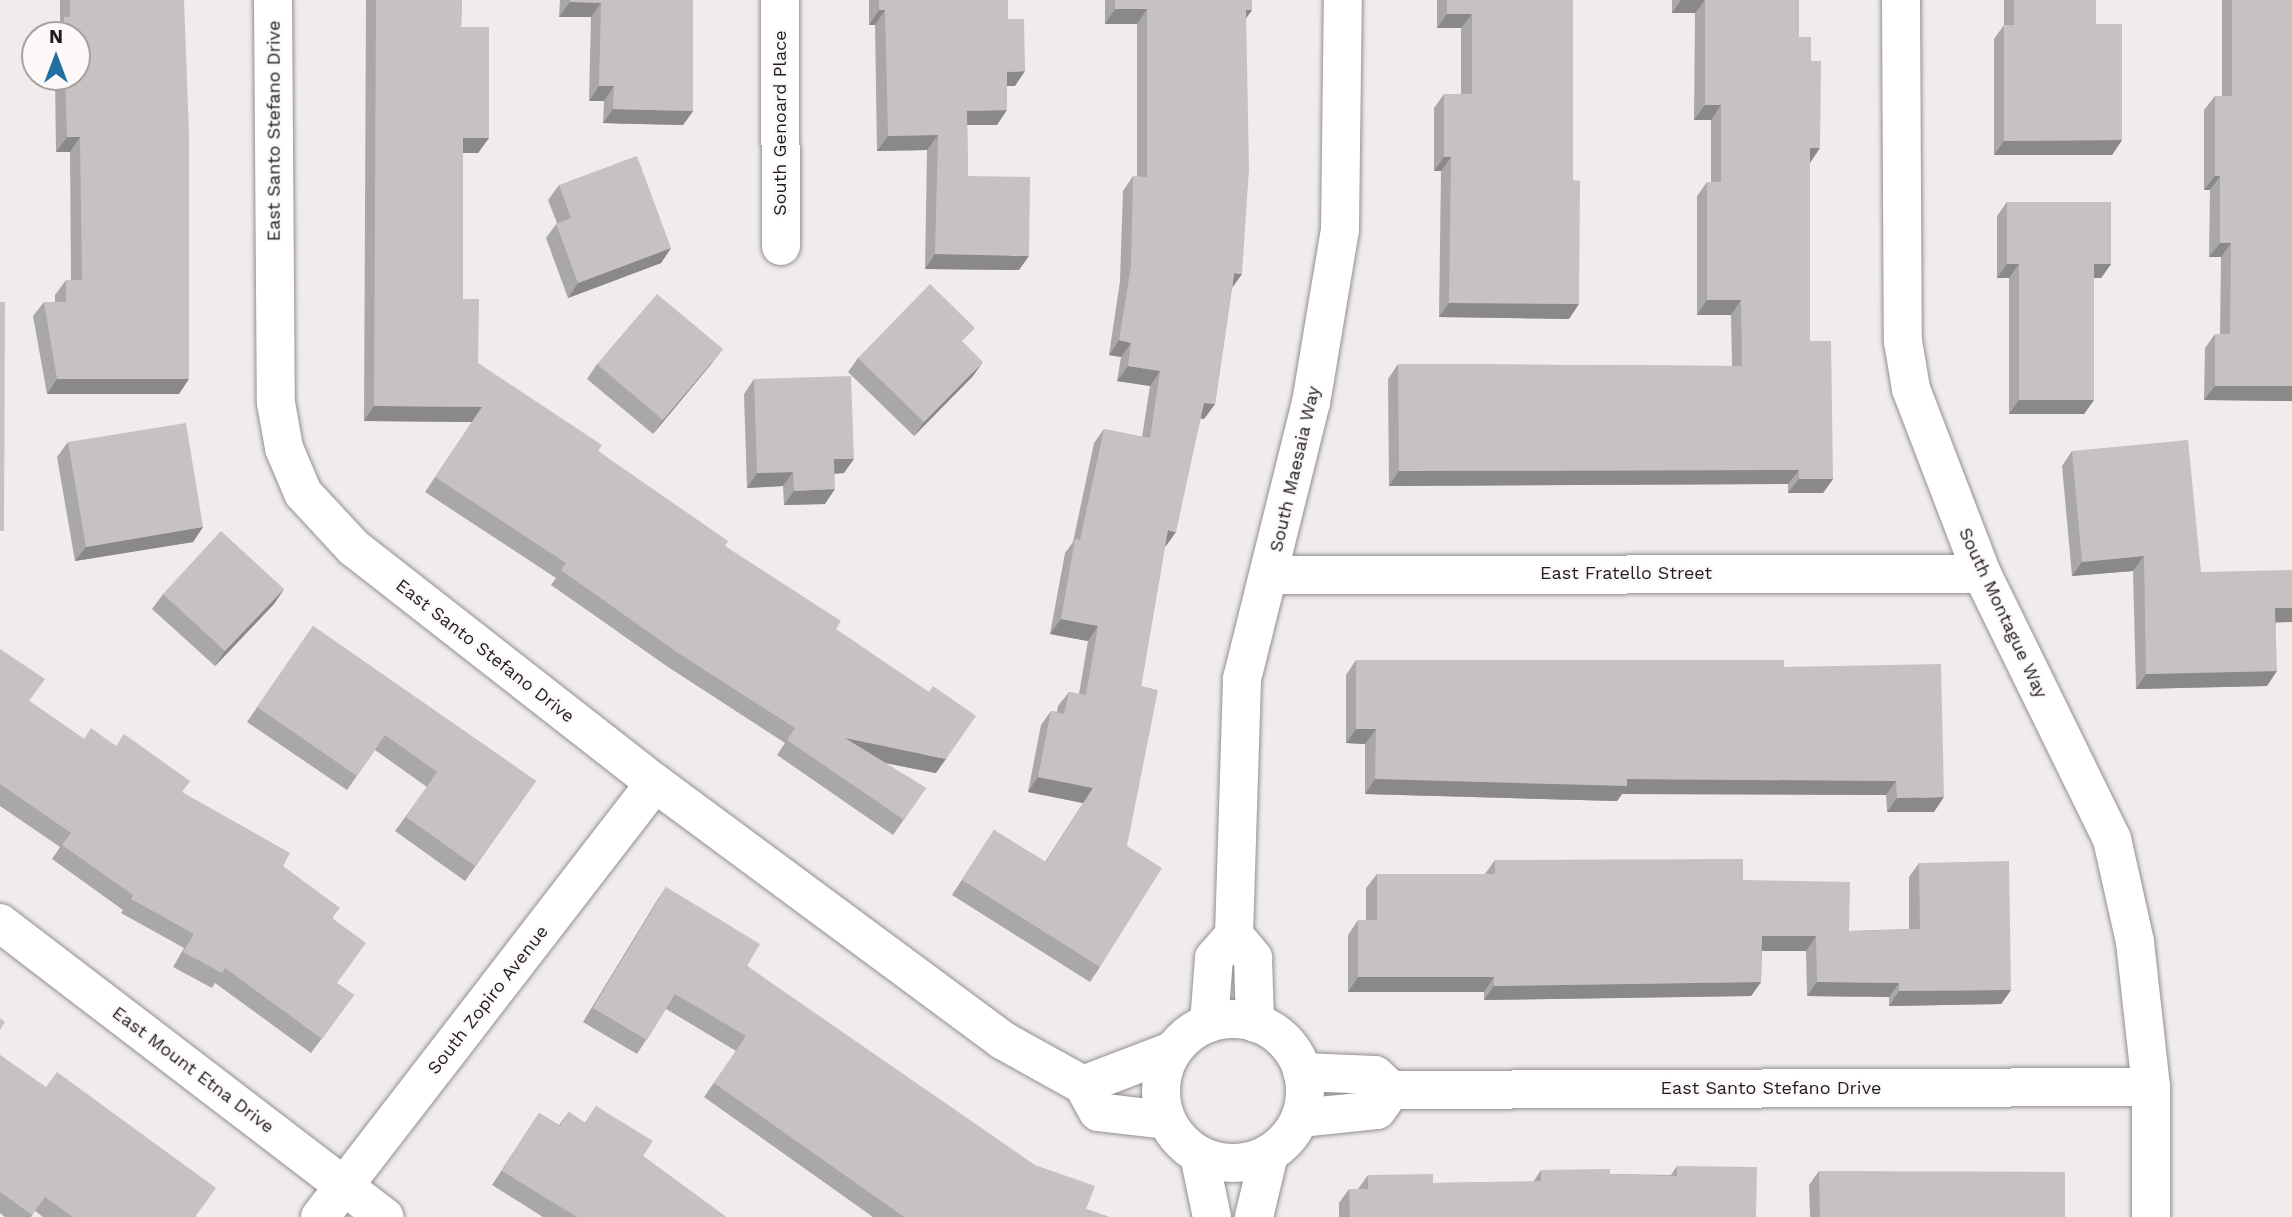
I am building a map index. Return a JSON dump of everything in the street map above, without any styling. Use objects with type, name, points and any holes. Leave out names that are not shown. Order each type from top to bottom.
[{"type":"street","name":"East Santo Stefano Drive","points":[[273,0],[276,403],[284,448],[303,493],[354,548],[655,783],[1002,1040],[1083,1085],[1098,1112],[1166,1120]]},
{"type":"street","name":"South Genoard Place","points":[[780,0],[781,246]]},
{"type":"street","name":"South Maesaia Way","points":[[1234,935],[1237,713],[1242,679],[1311,404],[1340,230],[1343,0]]},
{"type":"street","name":"South Montague Way","points":[[1901,0],[1903,341],[1915,402],[1982,574],[2112,839],[2135,942],[2151,1087],[2151,1217]]},
{"type":"street","name":"East Fratello Street","points":[[1270,575],[1982,574]]},
{"type":"street","name":"South Zopiro Avenue","points":[[320,1217],[655,783]]},
{"type":"street","name":"East Mount Etna Drive","points":[[0,923],[385,1217]]},
{"type":"street","points":[[1209,1023],[1214,958],[1234,935],[1253,958],[1255,1023]]},
{"type":"street","points":[[1232,1019],[1255,1023],[1276,1034],[1292,1050],[1302,1072],[1305,1095],[1300,1118],[1287,1139],[1269,1154],[1246,1162],[1222,1163],[1199,1155],[1180,1140],[1166,1120],[1160,1097],[1162,1073],[1172,1051],[1188,1034],[1209,1023],[1232,1019]]},
{"type":"street","points":[[1083,1085],[1172,1051]]},
{"type":"street","name":"East Santo Stefano Drive","points":[[1302,1072],[1375,1075],[1391,1090],[2151,1087]]},
{"type":"street","points":[[1300,1118],[1377,1110],[1391,1090]]},
{"type":"street","points":[[1254,1217],[1269,1154]]},
{"type":"street","points":[[1199,1155],[1212,1217]]},
{"type":"building","points":[[70,0],[184,0],[189,134],[189,379],[57,379],[44,302],[66,302],[66,280],[82,280],[80,137],[67,137],[65,91],[91,91],[91,21],[64,21],[64,17],[70,17]]},
{"type":"building","points":[[376,0],[462,0],[461,27],[489,27],[489,138],[463,138],[463,299],[479,299],[478,363],[602,445],[598,451],[728,541],[725,546],[841,621],[836,629],[929,692],[933,686],[976,716],[946,759],[845,738],[926,788],[904,820],[787,740],[795,728],[678,653],[561,570],[566,563],[435,477],[482,407],[374,406]]},
{"type":"building","points":[[570,0],[693,0],[693,111],[613,109],[614,86],[599,86],[601,3]]},
{"type":"building","points":[[879,0],[1008,0],[1008,19],[1024,19],[1025,71],[1007,72],[1007,110],[967,111],[968,176],[1030,177],[1029,256],[935,254],[938,135],[888,136],[885,10],[879,10]]},
{"type":"building","points":[[1115,0],[1252,0],[1252,10],[1246,10],[1249,169],[1242,274],[1234,273],[1215,404],[1204,403],[1176,532],[1168,530],[1141,686],[1158,690],[1127,846],[1162,868],[1100,967],[962,880],[994,830],[1046,862],[1093,788],[1038,777],[1051,711],[1064,714],[1069,692],[1086,695],[1098,626],[1061,619],[1075,539],[1080,540],[1104,429],[1150,438],[1160,371],[1128,366],[1131,343],[1119,340],[1131,266],[1133,176],[1147,177],[1147,9],[1115,9]]},
{"type":"building","points":[[1447,0],[1573,0],[1573,180],[1580,181],[1579,304],[1449,303],[1451,157],[1444,157],[1444,94],[1472,94],[1472,14],[1447,14]]},
{"type":"building","points":[[1705,0],[1799,0],[1799,37],[1811,37],[1811,61],[1821,61],[1820,148],[1810,148],[1810,341],[1831,341],[1833,479],[1799,479],[1799,470],[1399,471],[1398,364],[1742,366],[1741,300],[1707,300],[1707,182],[1721,182],[1721,105],[1705,105]]},
{"type":"building","points":[[2014,0],[2096,0],[2096,24],[2122,24],[2122,140],[2004,141],[2004,25],[2014,25]]},
{"type":"building","points":[[2232,0],[2292,0],[2292,386],[2215,386],[2215,334],[2230,334],[2231,243],[2220,243],[2220,176],[2215,176],[2215,96],[2232,96]]},
{"type":"building","points":[[637,156],[671,248],[578,283],[556,224],[571,218],[559,185]]},
{"type":"building","points":[[2007,202],[2111,202],[2111,264],[2094,264],[2094,400],[2019,400],[2019,264],[2007,264]]},
{"type":"building","points":[[930,284],[975,328],[962,341],[983,362],[924,422],[858,358]]},
{"type":"building","points":[[657,294],[723,349],[663,420],[597,364]]},
{"type":"building","points":[[0,302],[5,302],[4,531],[0,531]]},
{"type":"building","points":[[851,376],[854,459],[834,459],[835,489],[794,491],[793,472],[757,473],[754,379]]},
{"type":"building","points":[[186,423],[203,527],[86,547],[68,442]]},
{"type":"building","points":[[2188,440],[2201,572],[2292,570],[2292,608],[2275,608],[2277,671],[2146,674],[2144,556],[2082,562],[2072,451]]},
{"type":"building","points":[[221,531],[284,589],[225,651],[163,594]]},
{"type":"building","points":[[313,626],[536,781],[475,866],[406,817],[437,772],[385,735],[357,776],[257,707]]},
{"type":"building","points":[[0,649],[45,679],[29,701],[84,739],[91,728],[116,746],[124,734],[190,781],[182,792],[290,853],[283,866],[340,908],[332,918],[366,943],[337,983],[354,995],[322,1039],[225,968],[222,973],[183,952],[194,934],[131,899],[133,895],[62,845],[71,833],[0,784]]},
{"type":"building","points":[[1356,660],[1784,660],[1784,667],[1941,664],[1944,797],[1897,798],[1896,781],[1627,779],[1627,786],[1375,779],[1376,729],[1356,729]]},
{"type":"building","points":[[1743,859],[1743,880],[1850,882],[1849,931],[1920,929],[1919,863],[2009,861],[2011,990],[1899,991],[1899,983],[1817,982],[1816,936],[1762,936],[1761,982],[1494,986],[1494,977],[1358,977],[1358,920],[1377,920],[1377,874],[1495,874],[1495,860]]},
{"type":"building","points":[[666,887],[760,944],[747,966],[1035,1165],[1095,1186],[1086,1209],[1109,1217],[904,1217],[714,1083],[746,1036],[675,994],[647,1040],[593,1008]]},
{"type":"building","points":[[0,1055],[46,1087],[57,1072],[216,1188],[195,1217],[73,1217],[45,1197],[32,1215],[0,1192]]},
{"type":"building","points":[[596,1106],[653,1141],[643,1156],[726,1217],[577,1217],[502,1171],[539,1113],[560,1126],[569,1112],[585,1123]]},
{"type":"building","points":[[1677,1166],[1757,1167],[1756,1217],[1350,1217],[1349,1189],[1368,1189],[1368,1175],[1433,1174],[1433,1183],[1541,1181],[1541,1170],[1610,1169],[1610,1174],[1677,1176]]},
{"type":"building","points":[[1819,1171],[2065,1172],[2065,1217],[1820,1217]]}]
